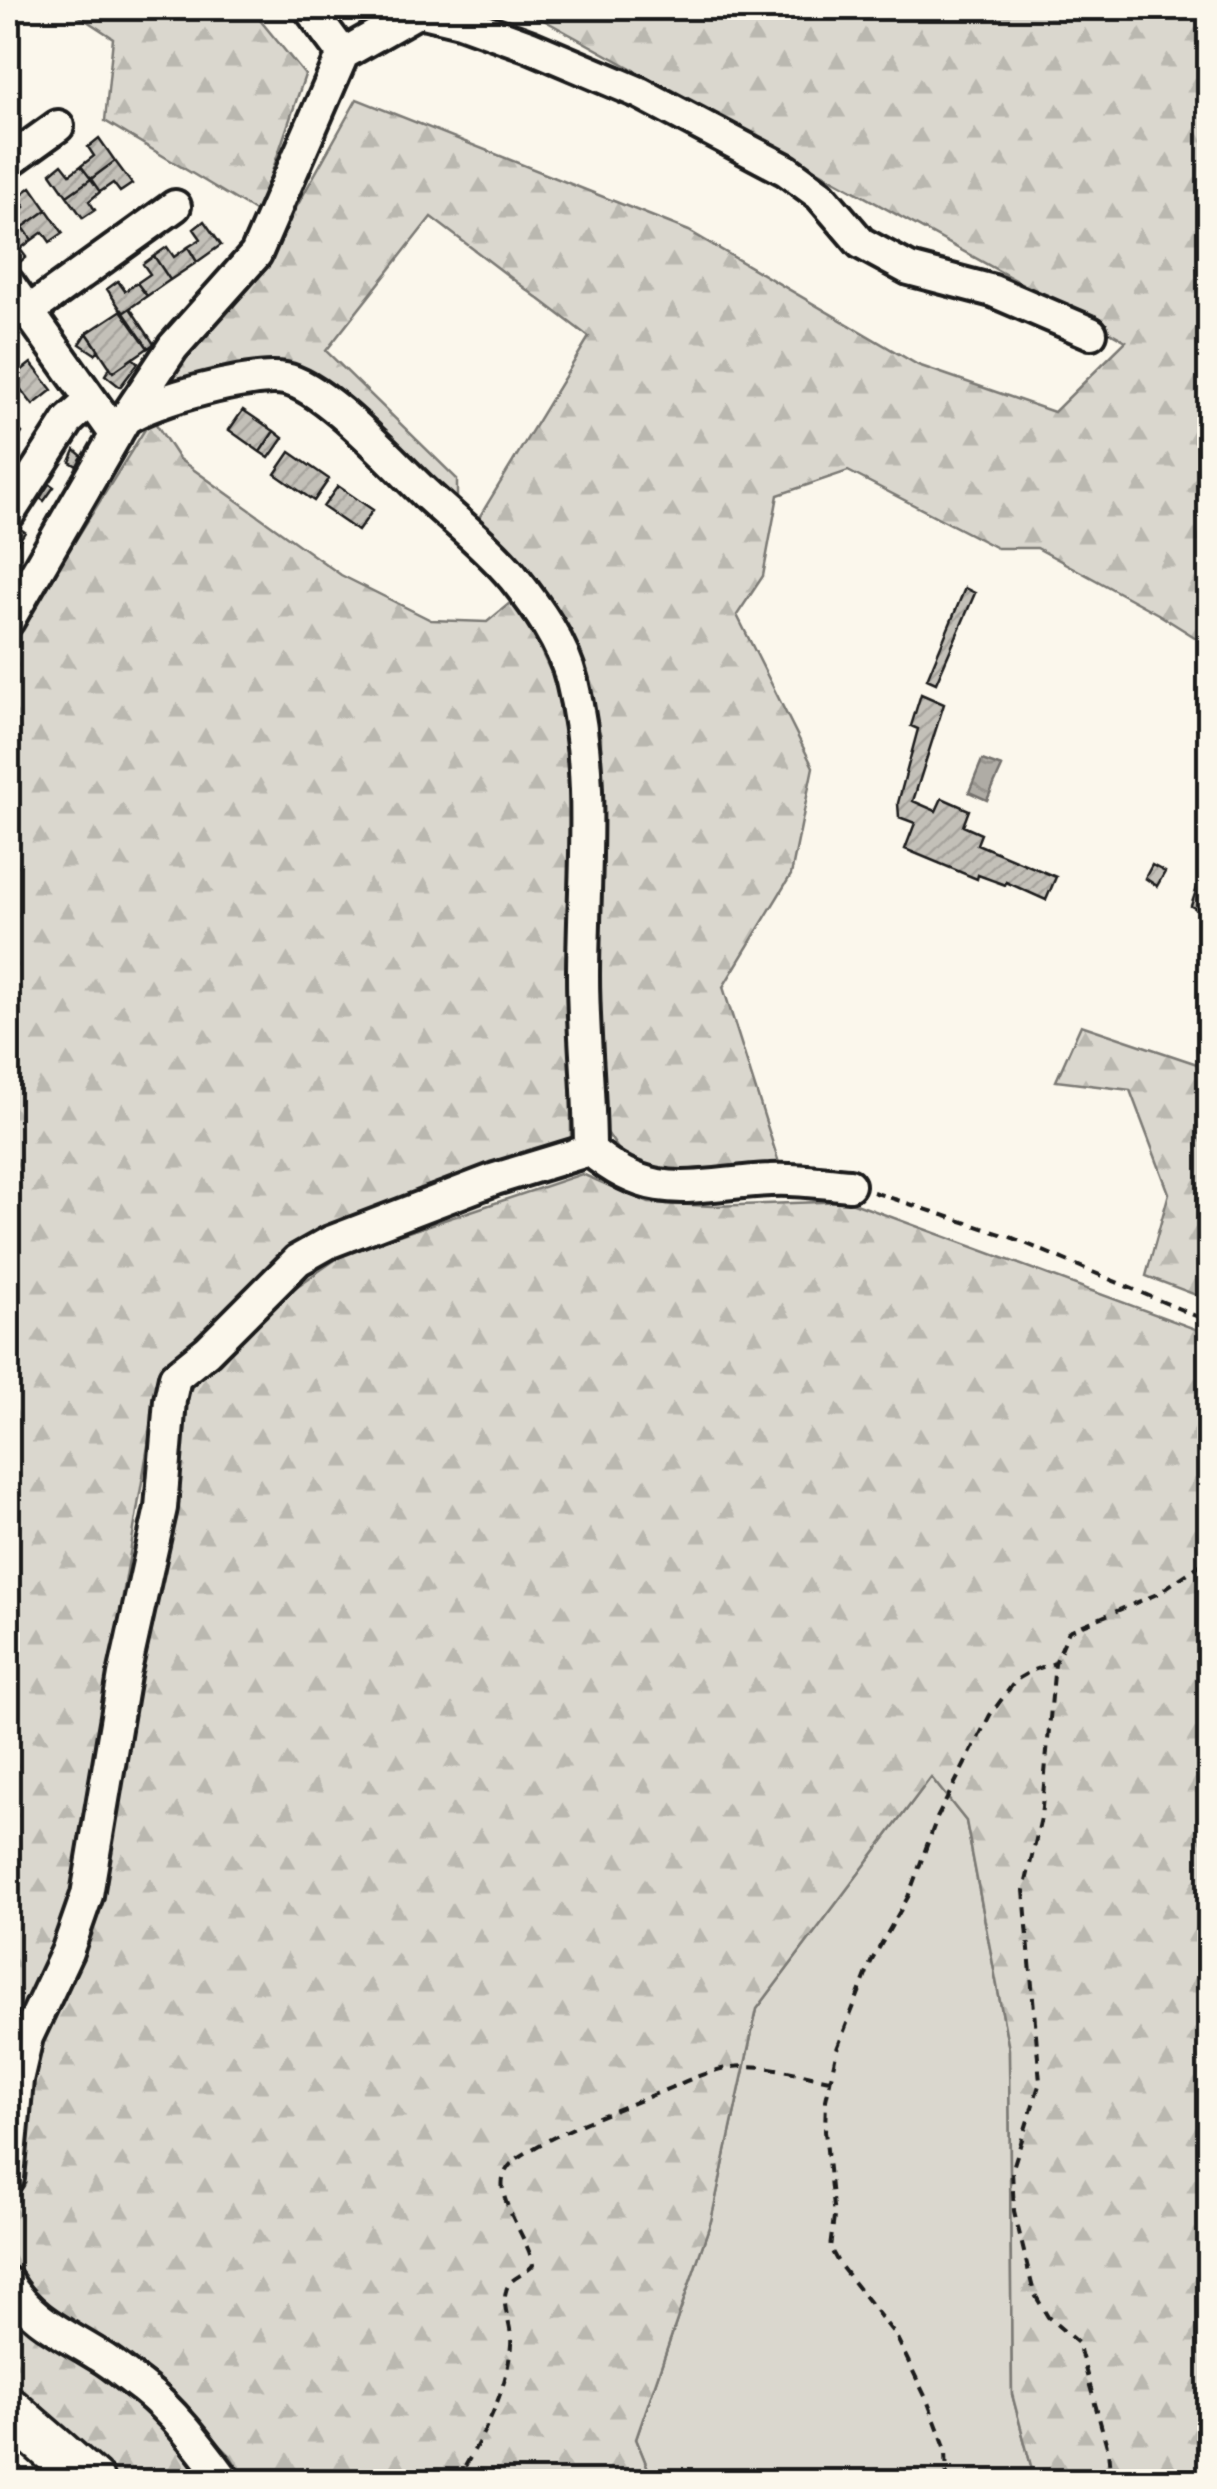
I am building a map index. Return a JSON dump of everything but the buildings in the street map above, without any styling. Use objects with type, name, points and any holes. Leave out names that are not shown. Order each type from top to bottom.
[{"type":"highway","points":[[8,2410],[92,2482]]},
{"type":"highway","points":[[8,2446],[71,2482]]},
{"type":"street","points":[[310,8],[343,54]]},
{"type":"street","points":[[8,621],[173,346],[256,254],[343,54],[419,12],[460,21],[640,92],[786,170],[820,194],[861,243],[909,269],[993,291],[1091,333]]},
{"type":"street","points":[[8,162],[58,126]]},
{"type":"street","points":[[28,312],[175,206]]},
{"type":"street","points":[[8,284],[90,400],[121,427]]},
{"type":"street","points":[[121,427],[156,402],[256,379],[286,379],[316,395],[344,417],[471,535],[512,576],[551,631],[574,690],[588,800],[583,979],[590,1150]]},
{"type":"street","points":[[8,514],[69,420],[90,400]]},
{"type":"street","points":[[590,1150],[632,1180],[651,1185],[775,1179],[849,1185]]},
{"type":"street","points":[[8,2178],[17,2080],[28,2036],[67,1952],[87,1895],[124,1675],[161,1508],[175,1377],[207,1351],[298,1260],[330,1242],[495,1179],[590,1150]]},
{"type":"street","points":[[8,2283],[19,2302],[50,2329],[99,2355],[147,2391],[197,2442],[226,2482]]},
{"type":"path","points":[[849,1185],[1013,1238],[1210,1322]]},
{"type":"path","points":[[1111,2482],[1108,2450],[1078,2343],[1048,2317],[1034,2293],[1014,2211],[1012,2171],[1040,2082],[1024,1890],[1041,1818],[1055,1662],[1069,1632],[1157,1594],[1210,1558]]},
{"type":"path","points":[[947,2482],[946,2449],[928,2400],[896,2336],[838,2264],[830,2248],[834,2217],[825,2132],[830,2080],[837,2049],[871,1962],[908,1897],[937,1818],[990,1715],[1016,1680],[1055,1662]]},
{"type":"path","points":[[456,2482],[488,2428],[509,2362],[512,2339],[505,2292],[511,2281],[530,2271],[533,2265],[530,2249],[503,2191],[503,2178],[510,2164],[594,2119],[709,2072],[754,2068],[830,2080]]},
{"type":"green space","points":[[67,8],[250,8],[305,75],[258,213],[105,121],[113,38]]},
{"type":"green space","points":[[522,8],[1209,8],[1209,646],[1037,548],[997,548],[848,471],[778,495],[763,576],[737,615],[813,767],[791,875],[723,987],[779,1163],[663,1176],[624,1158],[600,1122],[601,736],[562,624],[477,521],[589,337],[431,217],[326,351],[457,479],[457,512],[316,376],[253,369],[170,380],[287,224],[357,99],[689,231],[918,365],[1054,412],[1126,341]]},
{"type":"green space","points":[[152,418],[179,459],[341,575],[431,620],[487,622],[516,598],[555,681],[569,759],[571,1138],[285,1249],[214,1325],[168,1360],[155,1404],[70,1911],[8,2082],[8,648]]},
{"type":"green space","points":[[1081,1025],[1209,1068],[1209,1300],[1146,1276],[1169,1193],[1130,1090],[1056,1081]]},
{"type":"green space","points":[[582,1174],[649,1203],[712,1206],[848,1201],[1209,1334],[1209,2481],[1035,2481],[1012,2394],[1009,2049],[966,1821],[931,1777],[757,2009],[711,2221],[636,2439],[653,2481],[245,2481],[230,2455],[143,2369],[52,2311],[8,2261],[27,2072],[48,2022],[183,1402],[203,1369],[250,1319],[345,1253]]},
{"type":"green space","points":[[931,1777],[966,1821],[1009,2049],[1012,2394],[1035,2481],[653,2481],[636,2439],[711,2221],[757,2009]]},
{"type":"green space","points":[[8,2303],[111,2374],[174,2430],[211,2481],[118,2481],[8,2392]]},
{"type":"green space","points":[[8,2463],[45,2481],[8,2481]]},
{"type":"water","points":[[982,760],[1002,767],[987,800],[969,792]]}]
